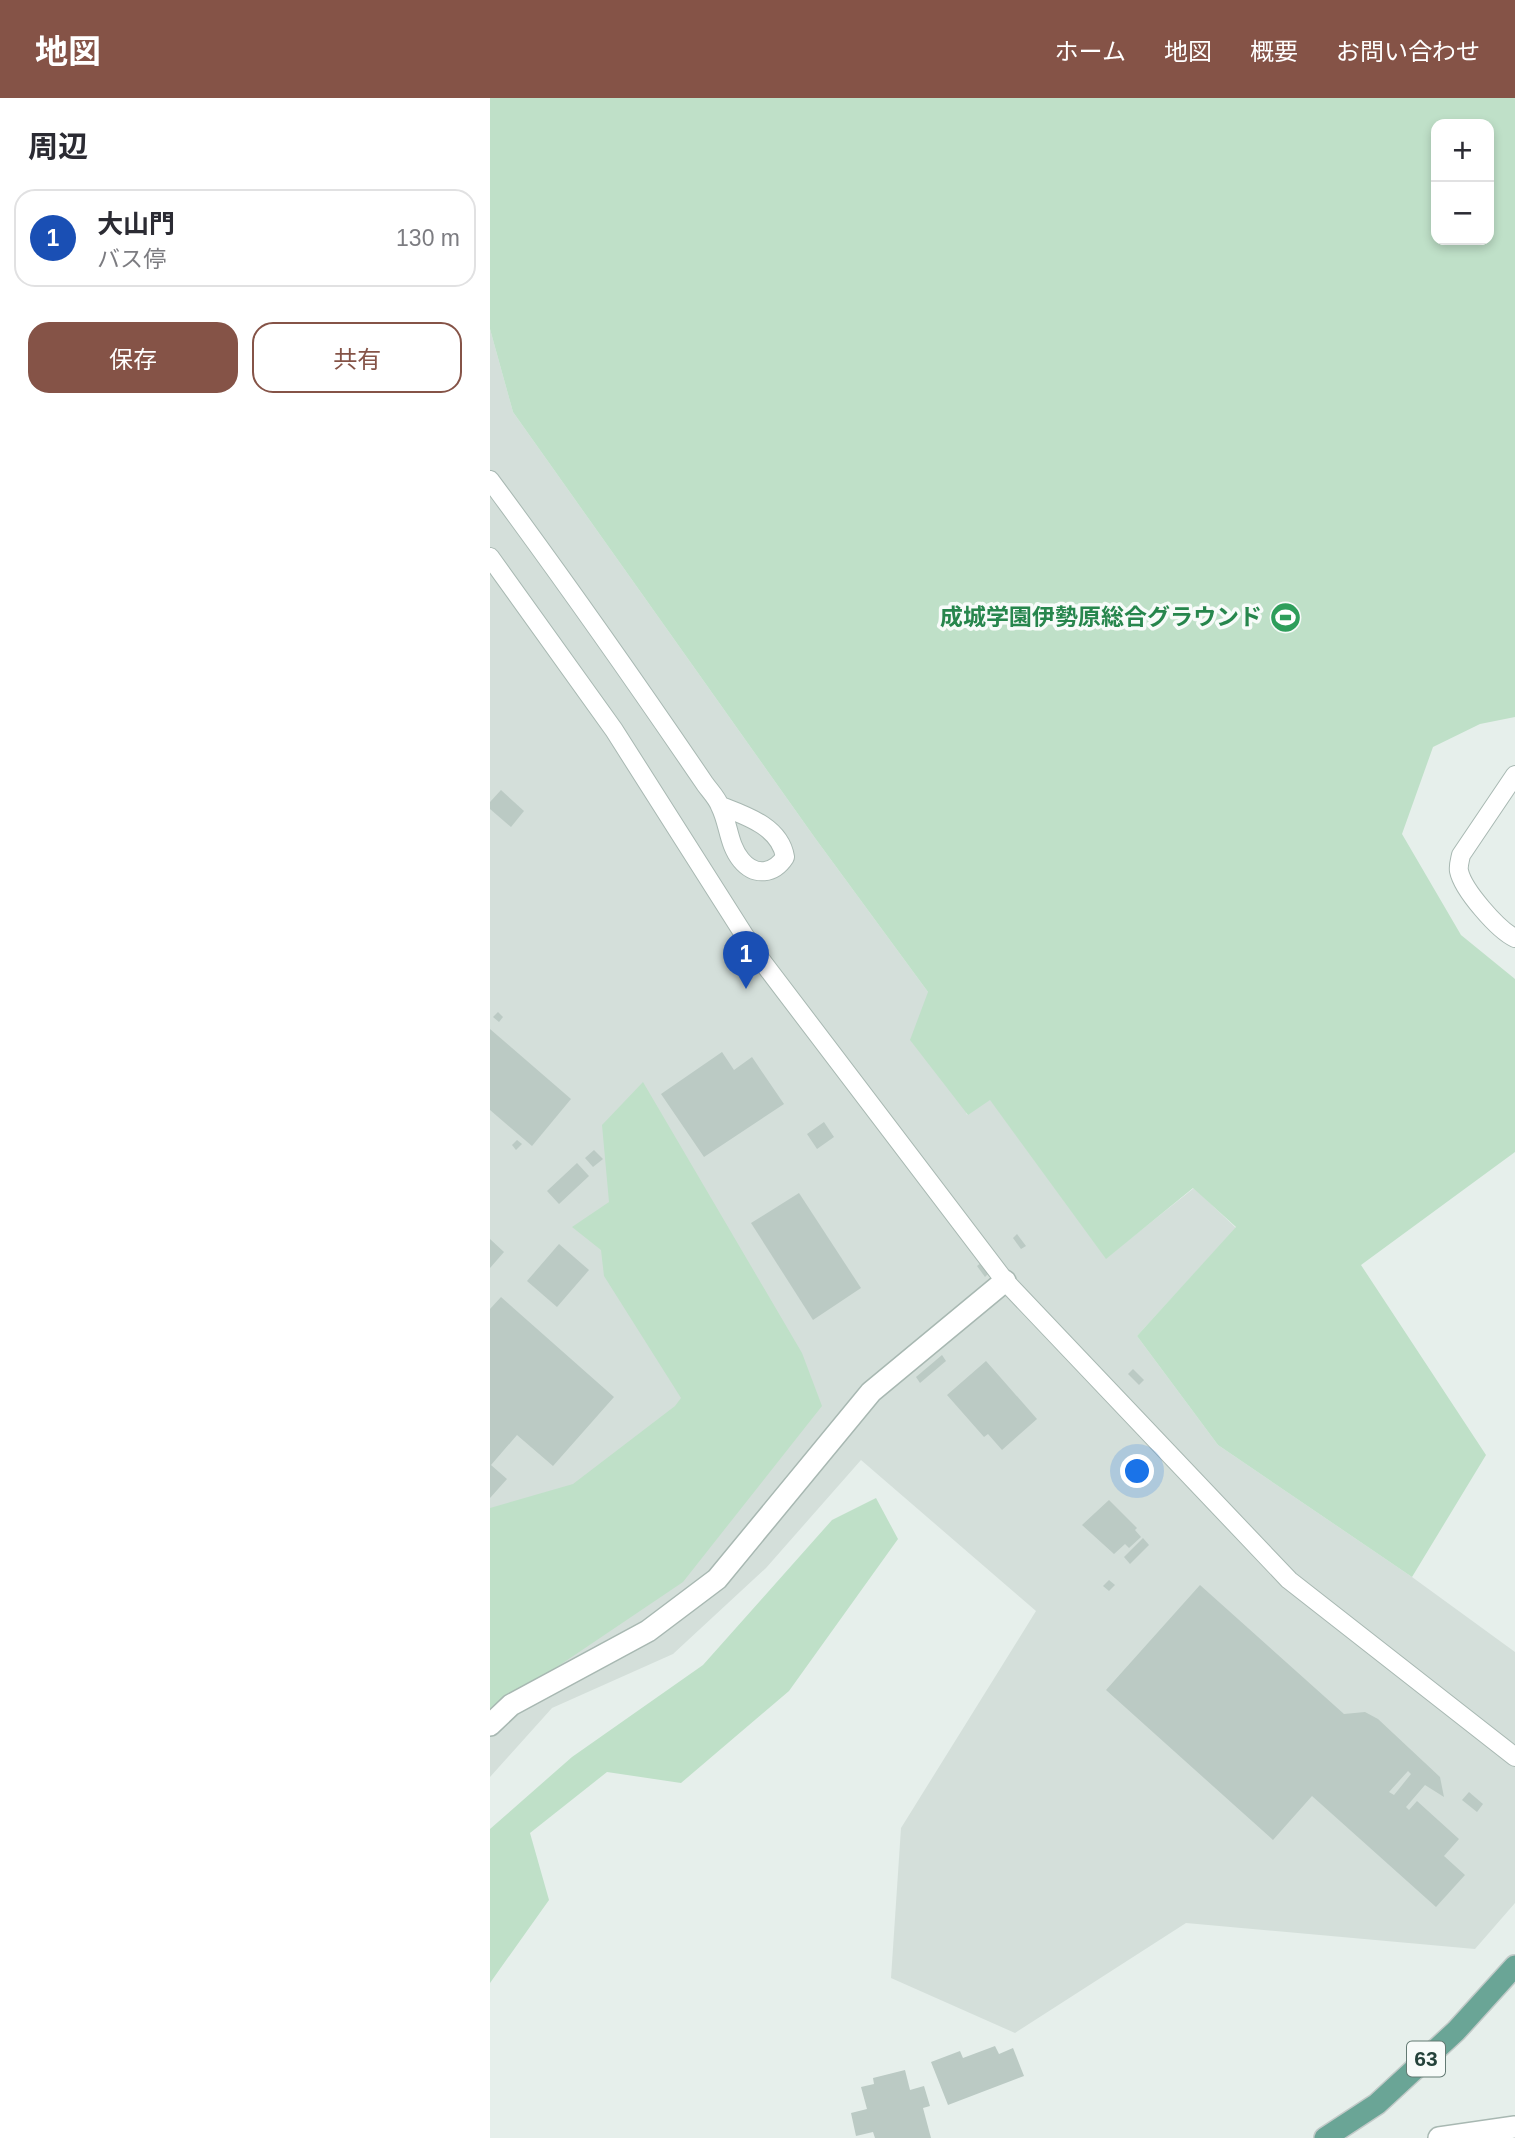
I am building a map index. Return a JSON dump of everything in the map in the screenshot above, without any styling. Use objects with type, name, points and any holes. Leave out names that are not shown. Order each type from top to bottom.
[{"type":"main road","name":"63","points":[[1325,2138],[1377,2104],[1455,2031],[1515,1966]]},
{"type":"street","points":[[490,1725],[511,1705],[648,1631],[717,1579],[871,1392],[1005,1281]]},
{"type":"street","points":[[1439,2138],[1515,2127]]},
{"type":"lane","points":[[490,480],[602,632],[721,806]]},
{"type":"lane","points":[[490,557],[614,730],[755,952],[1005,1281],[1289,1580],[1515,1757]]},
{"type":"lane","points":[[1515,775],[1461,855],[1459,869],[1465,885],[1503,933],[1515,938]]},
{"type":"shaded area","points":[[490,329],[513,412],[815,838],[928,992],[967,1115],[990,1099],[1106,1258],[1194,1188],[1236,1228],[1137,1336],[1218,1445],[1412,1577],[1515,1652],[1515,1903],[1475,1949],[1186,1923],[1015,2033],[891,1978],[901,1828],[1036,1611],[861,1460],[766,1568],[673,1654],[552,1708],[490,1777]]},
{"type":"green space","points":[[490,98],[1515,98],[1515,717],[1480,724],[1433,747],[1402,834],[1461,935],[1515,979],[1515,1152],[1361,1265],[1486,1455],[1412,1577],[1218,1445],[1137,1336],[1236,1227],[1193,1188],[1106,1259],[990,1100],[968,1115],[910,1040],[928,992],[815,838],[513,412],[490,329]]},
{"type":"green space","points":[[643,1082],[802,1353],[822,1406],[683,1582],[490,1712],[490,1508],[573,1484],[675,1406],[681,1398],[604,1276],[601,1250],[572,1227],[609,1202],[602,1125]]},
{"type":"green space","points":[[876,1498],[898,1539],[789,1691],[681,1783],[607,1772],[530,1833],[549,1900],[490,1983],[490,1829],[572,1757],[703,1665],[832,1520]]},
{"type":"building","points":[[501,790],[524,811],[511,827],[490,809],[490,802]]},
{"type":"building","points":[[498,1012],[503,1017],[499,1022],[493,1017]]},
{"type":"building","points":[[490,1029],[571,1099],[532,1146],[490,1110]]},
{"type":"building","points":[[722,1052],[734,1070],[752,1057],[784,1104],[704,1157],[661,1094]]},
{"type":"building","points":[[824,1122],[834,1137],[817,1149],[807,1134]]},
{"type":"building","points":[[517,1140],[522,1144],[516,1150],[512,1145]]},
{"type":"building","points":[[594,1150],[603,1159],[593,1167],[585,1158]]},
{"type":"building","points":[[577,1163],[589,1176],[559,1204],[547,1191]]},
{"type":"building","points":[[799,1193],[861,1288],[813,1320],[751,1223]]},
{"type":"building","points":[[1017,1234],[1026,1246],[1021,1249],[1013,1238]]},
{"type":"building","points":[[490,1239],[504,1252],[490,1268]]},
{"type":"building","points":[[559,1244],[589,1270],[557,1307],[527,1281]]},
{"type":"building","points":[[981,1263],[989,1273],[985,1277],[977,1266]]},
{"type":"building","points":[[501,1297],[614,1397],[553,1466],[517,1435],[491,1465],[507,1479],[490,1498],[490,1309]]},
{"type":"building","points":[[942,1355],[946,1361],[920,1383],[916,1377]]},
{"type":"building","points":[[986,1361],[1037,1419],[1002,1450],[988,1434],[984,1437],[947,1395]]},
{"type":"building","points":[[1133,1369],[1144,1380],[1139,1385],[1128,1374]]},
{"type":"building","points":[[1109,1500],[1137,1528],[1135,1530],[1141,1537],[1129,1548],[1125,1544],[1114,1554],[1082,1525]]},
{"type":"building","points":[[1143,1538],[1149,1545],[1130,1564],[1124,1557]]},
{"type":"building","points":[[1109,1580],[1115,1585],[1109,1591],[1103,1586]]},
{"type":"building","points":[[1200,1585],[1344,1714],[1365,1712],[1378,1719],[1440,1777],[1444,1797],[1425,1785],[1406,1807],[1409,1810],[1417,1801],[1459,1839],[1444,1856],[1465,1875],[1436,1907],[1312,1796],[1273,1840],[1106,1690]],"holes":[[[1408,1771],[1411,1774],[1394,1795],[1389,1792]]]},
{"type":"building","points":[[1469,1792],[1483,1804],[1477,1812],[1462,1800]]},
{"type":"building","points":[[995,2046],[999,2054],[1013,2048],[1024,2076],[948,2105],[931,2062],[960,2051],[963,2058]]},
{"type":"building","points":[[905,2070],[910,2090],[924,2086],[930,2106],[923,2108],[931,2138],[875,2138],[873,2132],[856,2136],[851,2113],[867,2109],[861,2087],[874,2084],[873,2078]]},
{"type":"place","name":"成城学園伊勢原総合グラウンド","points":[[1285,617]]},
{"type":"place","name":"大山門","points":[[746,989]]}]
